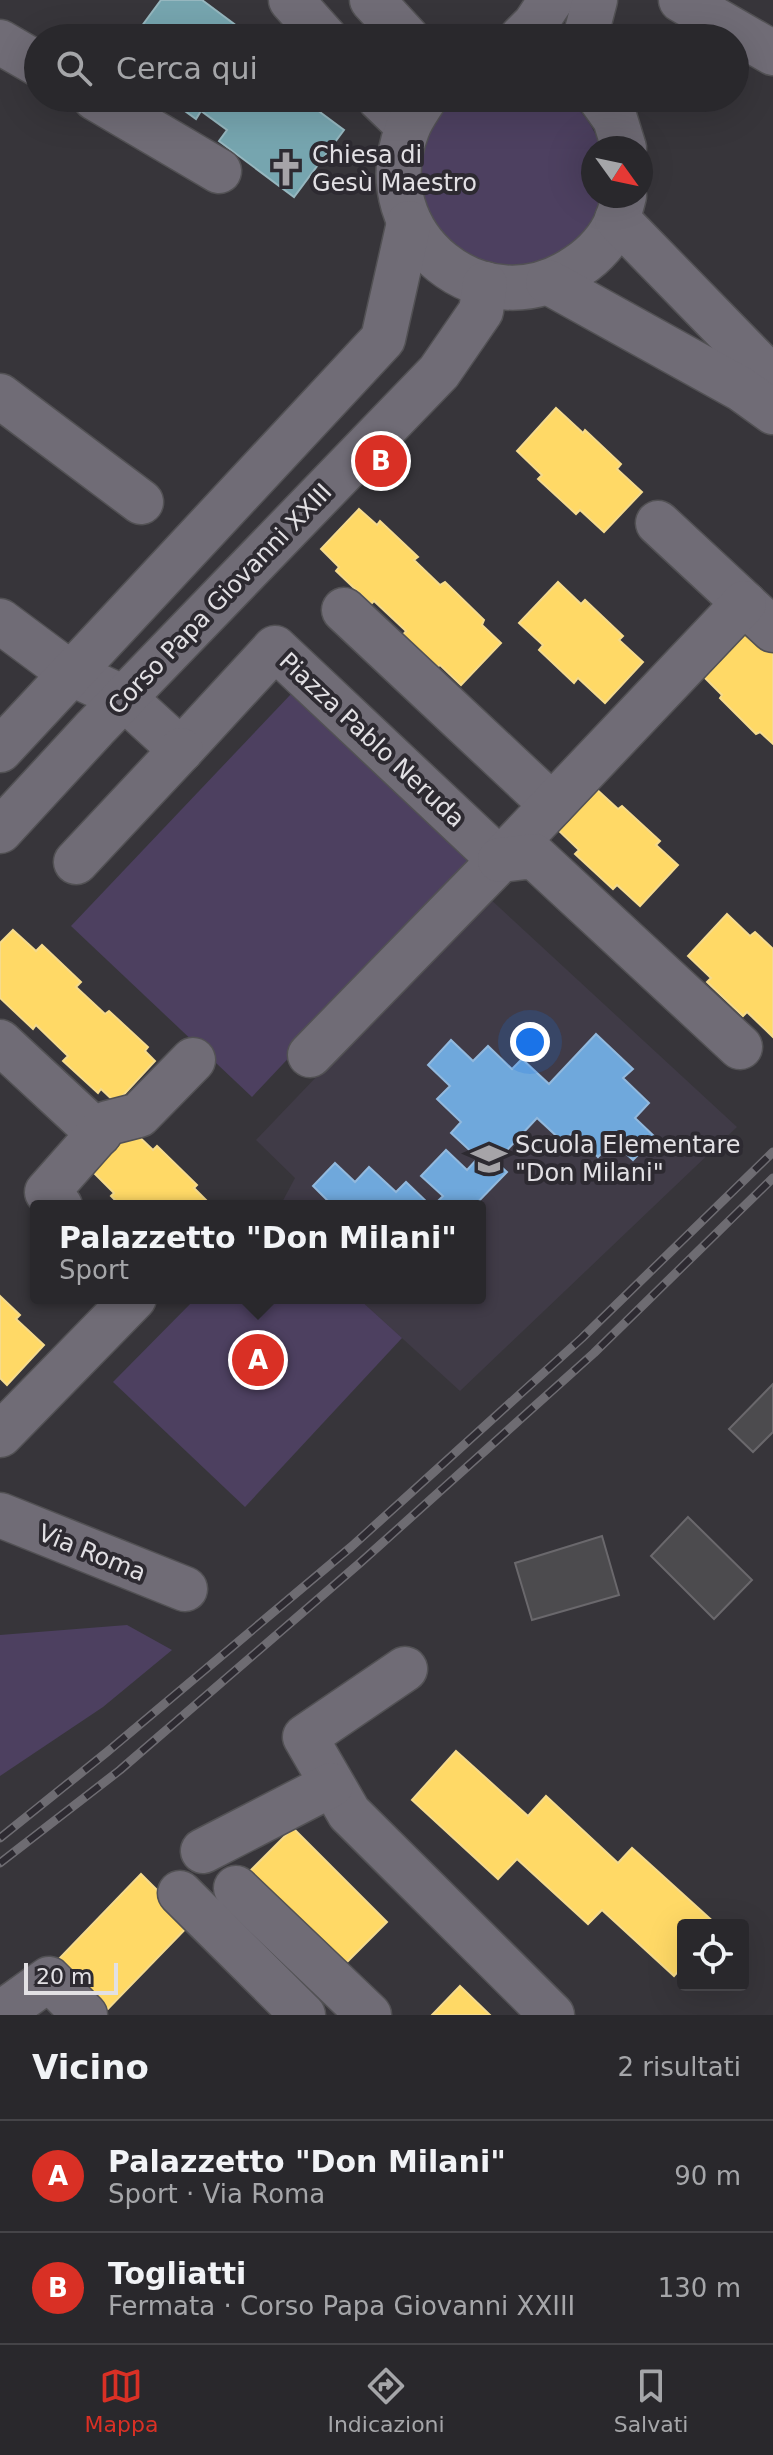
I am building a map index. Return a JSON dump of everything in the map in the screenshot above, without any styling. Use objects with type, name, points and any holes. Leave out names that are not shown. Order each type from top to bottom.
[{"type":"street","points":[[291,0],[312,24]]},
{"type":"street","points":[[372,0],[394,24]]},
{"type":"street","points":[[535,24],[551,0]]},
{"type":"street","points":[[589,24],[595,0]]},
{"type":"street","points":[[681,0],[723,24]]},
{"type":"street","points":[[749,39],[773,53]]},
{"type":"street","points":[[0,42],[24,56]]},
{"type":"street","points":[[119,112],[219,171]]},
{"type":"street","points":[[403,112],[398,165],[400,196],[409,223],[424,246],[444,265],[463,277],[506,288],[548,282],[586,261],[604,242],[621,208],[773,379]]},
{"type":"street","points":[[610,112],[620,136]]},
{"type":"street","points":[[0,750],[383,339],[409,223]]},
{"type":"street","points":[[548,282],[741,389],[773,412]]},
{"type":"street","name":"Corso Papa Giovanni XXIII","points":[[0,831],[439,372],[481,311],[485,284]]},
{"type":"street","points":[[0,396],[141,502]]},
{"type":"street","points":[[310,1055],[552,805],[758,616],[658,523]]},
{"type":"street","points":[[344,610],[552,805]]},
{"type":"street","points":[[0,621],[70,673],[124,698],[181,750]]},
{"type":"street","name":"Piazza Pablo Neruda","points":[[76,862],[275,648],[500,860]]},
{"type":"street","points":[[500,860],[534,856],[740,1047]]},
{"type":"street","points":[[0,1042],[99,1134]]},
{"type":"street","points":[[54,1200],[47,1192],[108,1123],[139,1115],[193,1060]]},
{"type":"street","points":[[0,1435],[128,1304]]},
{"type":"street","name":"Via Roma","points":[[0,1515],[185,1589]]},
{"type":"street","points":[[405,1669],[305,1737],[349,1813],[552,2015]]},
{"type":"street","points":[[203,1851],[331,1785]]},
{"type":"street","points":[[236,1888],[369,2015]]},
{"type":"street","points":[[180,1893],[303,2015]]},
{"type":"street","points":[[0,2014],[49,1979],[85,2015]]},
{"type":"shaded area","points":[[439,112],[580,112],[596,136],[581,136],[581,208],[599,208],[595,220],[574,246],[546,264],[513,271],[451,251],[416,195],[425,131]]},
{"type":"shaded area","points":[[292,693],[472,863],[252,1097],[71,926]]},
{"type":"shaded area","name":"Scuola Elementare \"Don Milani\"","points":[[488,897],[737,1127],[460,1391],[365,1304],[486,1304],[486,1200],[283,1200],[295,1178],[256,1140]]},
{"type":"shaded area","points":[[190,1304],[365,1304],[402,1338],[245,1507],[113,1382]]},
{"type":"shaded area","points":[[127,1625],[172,1650],[103,1707],[0,1776],[0,1635]]},
{"type":"building: Abitazioni","points":[[556,408],[621,464],[617,469],[642,492],[604,532],[580,510],[576,514],[538,479],[542,475],[517,451]]},
{"type":"building: Abitazioni","points":[[359,509],[377,525],[380,521],[418,557],[414,560],[440,585],[445,582],[484,620],[482,625],[501,643],[461,685],[440,665],[436,668],[402,636],[406,631],[336,571],[339,567],[321,549]]},
{"type":"building: Abitazioni","points":[[558,582],[581,604],[585,600],[623,636],[619,640],[643,662],[605,703],[578,678],[574,683],[539,650],[543,645],[519,623]]},
{"type":"building: Abitazioni","points":[[741,627],[763,649],[767,645],[773,651],[773,744],[760,732],[756,734],[698,671]]},
{"type":"building: Abitazioni","points":[[593,786],[618,809],[622,806],[660,841],[656,845],[678,865],[640,906],[617,885],[613,889],[575,854],[579,850],[555,827]]},
{"type":"building: Abitazioni","points":[[727,914],[750,936],[755,932],[773,949],[773,1037],[747,1012],[743,1016],[707,982],[711,978],[688,956]]},
{"type":"building: Abitazioni","points":[[13,930],[36,951],[42,945],[81,982],[76,987],[105,1014],[109,1011],[148,1047],[145,1051],[155,1061],[116,1103],[101,1089],[98,1093],[63,1061],[68,1056],[36,1025],[33,1029],[0,998],[0,943]]},
{"type":"building: Abitazioni","points":[[131,1129],[153,1150],[157,1146],[197,1185],[194,1188],[206,1200],[115,1200],[111,1196],[114,1193],[91,1170]]},
{"type":"building: Abitazioni","points":[[0,1296],[20,1315],[16,1319],[44,1345],[7,1385],[0,1378]]},
{"type":"building: Abitazioni","points":[[456,1751],[528,1816],[546,1796],[618,1863],[632,1848],[710,1919],[677,1919],[677,1973],[674,1976],[602,1910],[588,1924],[517,1859],[498,1879],[412,1800]]},
{"type":"building: Abitazioni","points":[[293,1828],[387,1922],[343,1966],[246,1875]]},
{"type":"building: Abitazioni","points":[[141,1874],[160,1893],[195,1919],[102,2015],[55,1963]]},
{"type":"building: Abitazioni","points":[[460,1986],[490,2015],[432,2015]]},
{"type":"building: Scuole","points":[[596,1034],[633,1069],[623,1078],[649,1103],[635,1118],[655,1137],[633,1160],[613,1142],[598,1157],[573,1132],[563,1142],[537,1118],[496,1162],[507,1172],[480,1200],[439,1200],[443,1196],[421,1176],[446,1150],[467,1170],[478,1158],[451,1133],[461,1122],[437,1099],[450,1086],[428,1065],[451,1040],[473,1061],[488,1046],[512,1069],[522,1059],[549,1084]]},
{"type":"building: Scuole","points":[[335,1163],[355,1182],[369,1167],[396,1192],[406,1182],[425,1200],[327,1200],[313,1186]]},
{"type":"building: Pubblico","points":[[161,0],[202,0],[234,24],[143,24]]},
{"type":"building: Pubblico","name":"Chiesa di Gesù Maestro","points":[[186,112],[200,112],[196,119]]},
{"type":"building: Pubblico","name":"Chiesa di Gesù Maestro","points":[[202,112],[320,112],[344,130],[294,197],[219,141],[227,130]]},
{"type":"building: Altro","points":[[773,1384],[773,1432],[753,1452],[729,1429]]},
{"type":"building: Altro","points":[[688,1517],[752,1580],[714,1619],[651,1556]]},
{"type":"building: Altro","points":[[602,1536],[619,1595],[532,1620],[515,1563]]},
{"type":"railway","points":[[0,1838],[351,1547],[582,1338],[773,1152]]},
{"type":"railway","points":[[0,1863],[120,1770],[361,1562],[594,1353],[773,1178]]},
{"type":"place","name":"Chiesa di Gesù Maestro","points":[[286,169]]},
{"type":"place","name":"Togliatti","points":[[381,461]]},
{"type":"place","name":"Scuola Elementare \"Don Milani\"","points":[[489,1159]]},
{"type":"place","name":"Palazzetto \"Don Milani\"","points":[[258,1360]]}]
